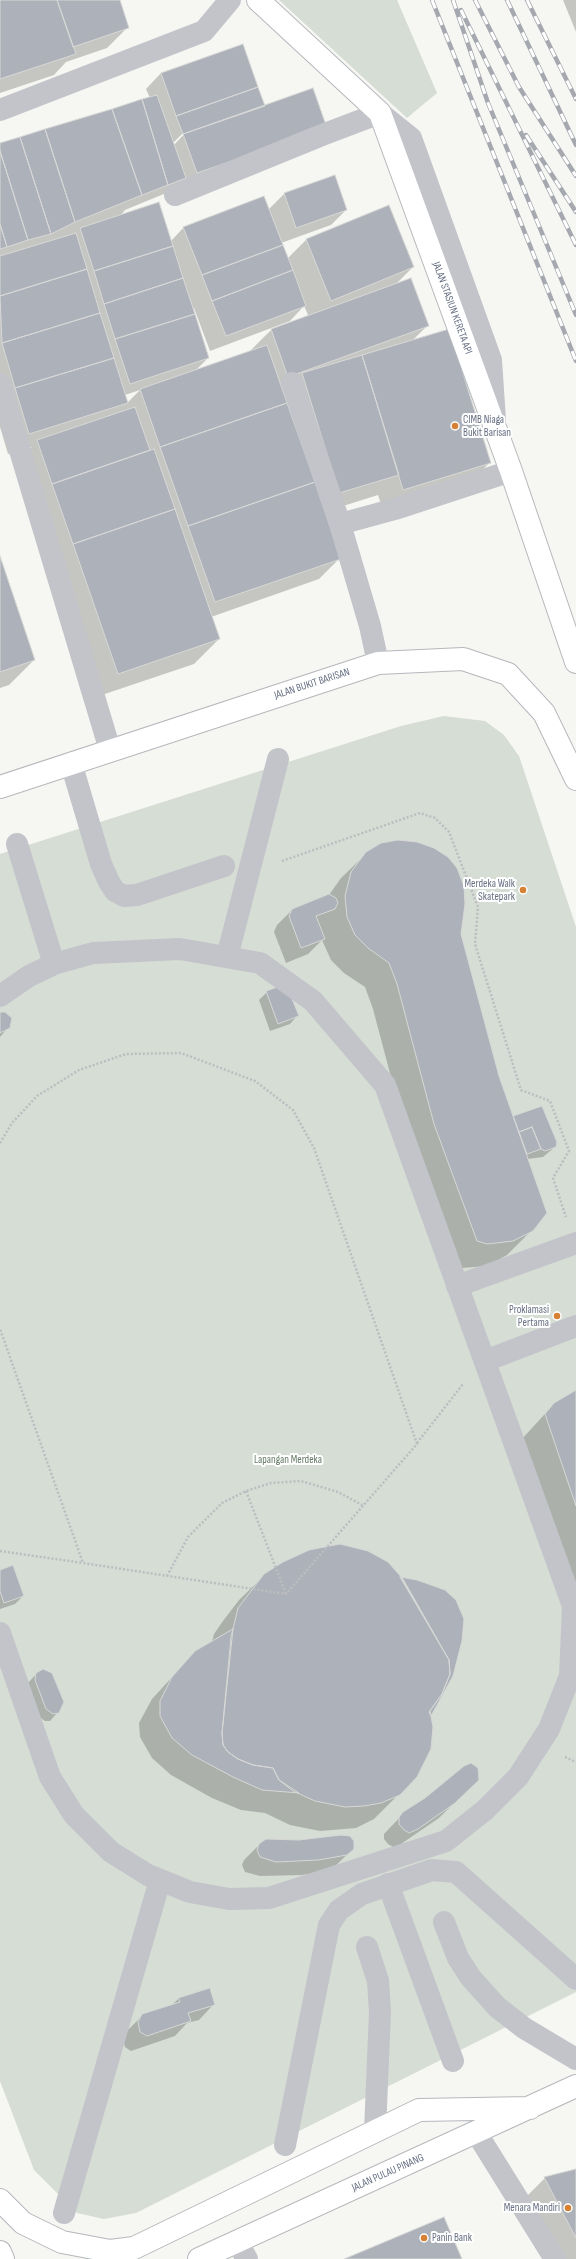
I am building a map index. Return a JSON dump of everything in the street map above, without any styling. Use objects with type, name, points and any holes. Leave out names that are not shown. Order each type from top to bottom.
[{"type":"main road","name":"JALAN STASIUN KERETA API","points":[[258,0],[380,113],[512,471],[576,662]]},
{"type":"main road","name":"JALAN BUKIT BARISAN","points":[[0,787],[378,663],[463,659],[508,674],[544,713],[576,779]]},
{"type":"main road","name":"JALAN PULAU PINANG","points":[[199,2259],[242,2250],[476,2132],[576,2086]]},
{"type":"main road","points":[[0,2200],[23,2222],[62,2242],[110,2251],[134,2248],[419,2110],[530,2108]]},
{"type":"main road","points":[[0,2252],[3,2259]]},
{"type":"street","points":[[0,110],[204,31],[230,0]]},
{"type":"street","points":[[175,195],[380,113]]},
{"type":"street","points":[[292,383],[340,524],[370,626],[378,663]]},
{"type":"street","points":[[0,384],[110,750]]},
{"type":"street","points":[[340,524],[395,509],[512,471]]},
{"type":"street","points":[[227,957],[278,759]]},
{"type":"street","points":[[71,763],[101,864],[115,891],[124,896],[137,895],[224,866]]},
{"type":"street","points":[[17,844],[54,964]]},
{"type":"street","points":[[0,996],[29,976],[54,964],[93,953],[180,949],[260,963],[313,1002],[385,1085],[573,1606],[570,1676],[546,1735],[518,1778],[485,1810],[446,1841],[270,1898],[229,1899],[190,1892],[148,1875],[111,1852],[74,1815],[50,1777],[0,1633]]},
{"type":"street","points":[[457,1286],[576,1243]]},
{"type":"street","points":[[484,1360],[576,1326]]},
{"type":"street","points":[[285,2145],[329,1926],[339,1910],[362,1894],[432,1870],[456,1872],[576,1979]]},
{"type":"street","points":[[64,2213],[160,1880]]},
{"type":"street","points":[[388,1884],[453,2061]]},
{"type":"street","points":[[444,1922],[458,1958],[471,1978],[497,2007],[524,2028],[576,2059]]},
{"type":"street","points":[[367,1947],[378,1981],[380,2012],[375,2131]]},
{"type":"street","points":[[476,2132],[555,2259]]},
{"type":"path","points":[[249,872],[420,813],[435,818],[450,832],[478,907],[475,944],[521,1090],[550,1101],[568,1150],[553,1178],[576,1243]]},
{"type":"path","points":[[0,1143],[12,1123],[37,1096],[79,1070],[126,1054],[181,1053],[255,1081],[293,1110],[314,1148],[416,1444]]},
{"type":"path","points":[[0,1329],[83,1563]]},
{"type":"path","points":[[286,1594],[364,1506],[484,1360]]},
{"type":"path","points":[[167,1576],[188,1537],[222,1503],[246,1491],[271,1483],[301,1482],[338,1492],[364,1506]]},
{"type":"path","points":[[246,1491],[286,1594]]},
{"type":"path","points":[[0,1551],[286,1594]]},
{"type":"green space","points":[[279,0],[397,0],[437,93],[407,118]]},
{"type":"green space","name":"Lapangan Merdeka","points":[[444,716],[485,721],[504,735],[519,756],[576,927],[576,1992],[136,2213],[104,2219],[77,2213],[34,2170],[0,2081],[0,854],[401,726]]},
{"type":"building","points":[[0,0],[57,0],[76,54],[0,79]]},
{"type":"building","points":[[57,0],[120,0],[129,28],[73,47]]},
{"type":"building","points":[[243,44],[258,87],[176,116],[161,73]]},
{"type":"building","points":[[258,87],[265,106],[183,134],[176,116]]},
{"type":"building","points":[[313,88],[327,128],[197,173],[183,134]]},
{"type":"building","points":[[157,95],[186,178],[168,185],[142,99]]},
{"type":"building","points":[[142,99],[168,185],[142,195],[112,109]]},
{"type":"building","points":[[112,109],[142,195],[75,222],[45,129]]},
{"type":"building","points":[[45,129],[75,222],[51,234],[20,137]]},
{"type":"building","points":[[20,137],[51,234],[28,240],[0,151],[0,143]]},
{"type":"building","points":[[0,151],[28,240],[7,247],[0,224]]},
{"type":"building","points":[[335,175],[347,210],[296,228],[284,193]]},
{"type":"building","points":[[264,196],[283,245],[202,275],[183,227]]},
{"type":"building","points":[[159,202],[173,246],[94,271],[80,228]]},
{"type":"building","points":[[389,205],[414,267],[331,301],[306,239]]},
{"type":"building","points":[[0,224],[7,247],[0,249]]},
{"type":"building","points":[[76,233],[87,269],[0,296],[0,256]]},
{"type":"building","points":[[283,245],[293,270],[212,301],[202,275]]},
{"type":"building","points":[[173,246],[183,278],[104,304],[94,271]]},
{"type":"building","points":[[87,269],[100,313],[2,343],[0,296]]},
{"type":"building","points":[[293,270],[306,306],[226,336],[212,301]]},
{"type":"building","points":[[183,278],[195,314],[115,339],[104,304]]},
{"type":"building","points":[[411,278],[429,326],[288,377],[271,329]]},
{"type":"building","points":[[100,313],[114,358],[15,388],[2,343]]},
{"type":"building","points":[[195,314],[209,358],[130,384],[115,339]]},
{"type":"building","points":[[449,329],[491,463],[403,490],[362,355]]},
{"type":"building","points":[[267,345],[287,403],[160,447],[140,389]]},
{"type":"building","points":[[362,355],[399,475],[339,493],[302,373]]},
{"type":"building","points":[[114,358],[128,403],[29,434],[15,388]]},
{"type":"building","points":[[287,403],[315,482],[188,526],[160,447]]},
{"type":"building","points":[[135,407],[150,450],[52,484],[37,440]]},
{"type":"building","points":[[154,449],[175,509],[73,544],[52,484]]},
{"type":"building","points":[[315,482],[341,559],[215,602],[188,526]]},
{"type":"building","points":[[175,509],[220,639],[118,674],[73,544]]},
{"type":"building","points":[[0,556],[35,660],[0,672]]},
{"type":"building","points":[[398,840],[417,842],[434,848],[448,857],[457,868],[464,886],[465,904],[461,934],[499,1076],[547,1213],[533,1231],[513,1241],[487,1244],[477,1241],[434,1124],[397,984],[389,963],[368,948],[355,935],[347,917],[345,896],[351,872],[366,852],[381,843]]},
{"type":"building","points":[[329,894],[336,898],[338,903],[335,909],[316,916],[325,939],[301,948],[289,916],[292,909]]},
{"type":"building","points":[[286,984],[299,1016],[278,1024],[266,991]]},
{"type":"building","points":[[0,1012],[5,1012],[12,1018],[10,1028],[0,1033]]},
{"type":"building","points":[[542,1106],[557,1142],[556,1147],[545,1151],[541,1149],[532,1127],[519,1132],[513,1116]]},
{"type":"building","points":[[532,1127],[541,1149],[527,1154],[519,1132]]},
{"type":"building","points":[[576,1390],[576,1506],[545,1414],[554,1403]]},
{"type":"building","points":[[340,1544],[368,1551],[388,1562],[403,1579],[449,1660],[450,1674],[442,1694],[430,1711],[433,1727],[431,1749],[417,1777],[400,1795],[381,1803],[364,1806],[345,1807],[315,1801],[293,1791],[279,1780],[273,1768],[253,1765],[238,1759],[228,1752],[223,1745],[222,1733],[231,1637],[238,1608],[264,1574],[283,1562],[309,1550]]},
{"type":"building","points":[[13,1565],[24,1596],[4,1603],[0,1591],[0,1570]]},
{"type":"building","points":[[400,1577],[417,1580],[445,1590],[456,1600],[464,1619],[462,1641],[453,1676],[431,1716],[429,1712],[442,1694],[450,1674],[449,1660]]},
{"type":"building","points":[[233,1629],[222,1733],[223,1745],[228,1752],[238,1759],[253,1765],[273,1768],[279,1780],[299,1793],[262,1790],[233,1777],[192,1755],[172,1738],[160,1716],[160,1701],[172,1677],[195,1651]]},
{"type":"building","points":[[43,1669],[52,1673],[64,1702],[59,1713],[53,1714],[46,1709],[35,1680],[36,1673]]},
{"type":"building","points":[[471,1763],[478,1768],[479,1780],[455,1803],[418,1829],[409,1833],[403,1829],[399,1824],[399,1817],[403,1812],[425,1798],[464,1766]]},
{"type":"building","points":[[341,1835],[350,1836],[354,1841],[354,1849],[347,1855],[318,1860],[276,1862],[260,1857],[257,1850],[259,1844],[266,1839],[299,1840]]},
{"type":"building","points":[[210,1988],[215,2005],[188,2013],[191,2021],[147,2036],[140,2032],[138,2022],[142,2014],[180,2002],[178,1998]]},
{"type":"building","name":"Menara Mandiri","points":[[576,2169],[576,2238],[544,2177]]},
{"type":"building","name":"Panin Bank","points":[[444,2217],[462,2259],[344,2259]]},
{"type":"railway","points":[[432,0],[576,361]]},
{"type":"railway","points":[[453,0],[488,103],[576,315]]},
{"type":"railway","points":[[475,0],[519,87],[576,176]]},
{"type":"railway","points":[[507,0],[576,145]]},
{"type":"railway","points":[[527,0],[576,99]]},
{"type":"railway","points":[[461,10],[576,245]]},
{"type":"railway","points":[[526,135],[576,212]]},
{"type":"place","name":"CIMB Niaga Bukit Barisan","points":[[455,426]]},
{"type":"place","name":"Merdeka Walk Skatepark","points":[[523,890]]},
{"type":"place","name":"Proklamasi Pertama","points":[[557,1316]]},
{"type":"place","name":"Menara Mandiri","points":[[568,2208]]},
{"type":"place","name":"Panin Bank","points":[[424,2238]]}]
